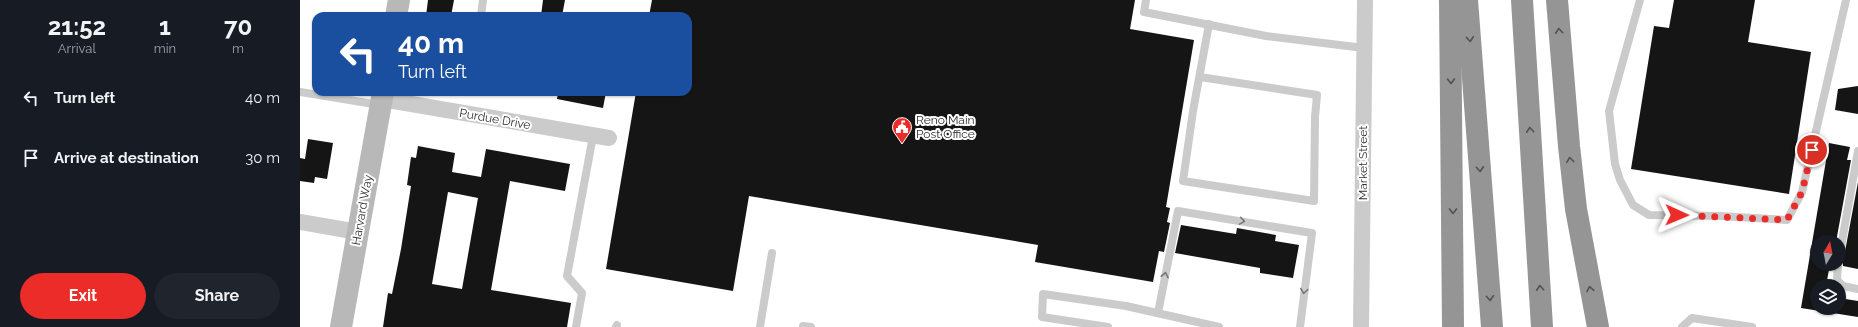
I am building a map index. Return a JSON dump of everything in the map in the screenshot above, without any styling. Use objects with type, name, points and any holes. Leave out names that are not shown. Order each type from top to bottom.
[{"type":"highway","points":[[1450,0],[1453,327]]},
{"type":"highway","points":[[1467,0],[1492,327]]},
{"type":"highway","points":[[1522,0],[1542,327]]},
{"type":"highway","points":[[1557,0],[1568,146],[1576,209],[1598,327]]},
{"type":"street","points":[[396,12],[398,0]]},
{"type":"street","name":"Market Street","points":[[1361,327],[1365,0]]},
{"type":"street","name":"Purdue Drive","points":[[382,99],[609,138]]},
{"type":"street","name":"Harvard Way","points":[[341,327],[382,99]]},
{"type":"street","points":[[300,222],[358,232]]},
{"type":"lane","points":[[482,12],[483,0]]},
{"type":"lane","points":[[1146,0],[1144,12],[1266,36],[1364,48]]},
{"type":"lane","points":[[1640,0],[1609,111],[1615,164],[1620,180],[1633,205],[1649,215],[1720,216],[1787,220],[1802,192],[1846,0]]},
{"type":"lane","points":[[1200,77],[1317,95],[1315,117],[1314,201],[1183,180],[1200,77],[1209,24]]},
{"type":"lane","points":[[300,92],[312,93]]},
{"type":"lane","points":[[347,96],[382,99]]},
{"type":"lane","points":[[576,327],[582,293],[567,276],[593,136]]},
{"type":"lane","points":[[1843,235],[1858,151]]},
{"type":"lane","points":[[1158,313],[1178,211],[1312,232],[1300,327]]},
{"type":"lane","points":[[760,327],[772,253]]},
{"type":"lane","points":[[1838,271],[1837,280],[1843,286],[1858,289]]},
{"type":"lane","points":[[1108,327],[1042,317],[1042,294],[1126,306],[1219,327]]},
{"type":"lane","points":[[1682,327],[1692,318],[1752,327]]},
{"type":"lane","points":[[803,327],[811,327]]},
{"type":"building","points":[[428,0],[454,0],[452,12],[426,12]]},
{"type":"building","points":[[543,0],[565,0],[563,12],[542,12]]},
{"type":"building","name":"Reno Main Post Office","points":[[652,0],[1135,0],[1130,29],[1194,40],[1166,207],[1170,208],[1167,222],[1170,223],[1164,252],[1159,251],[1153,282],[1035,262],[1038,245],[749,196],[733,291],[606,269],[635,96],[692,96],[692,12],[650,12]]},
{"type":"building","points":[[1674,0],[1755,0],[1748,42],[1811,52],[1789,194],[1631,169],[1654,26],[1669,28]]},
{"type":"building","points":[[1858,86],[1858,114],[1835,110],[1838,89]]},
{"type":"building","points":[[557,96],[605,96],[603,108],[557,99]]},
{"type":"building","points":[[308,139],[333,143],[327,179],[315,177],[314,183],[300,181],[300,158],[305,159]]},
{"type":"building","points":[[1829,143],[1850,147],[1847,160],[1851,160],[1837,235],[1813,235]]},
{"type":"building","points":[[418,146],[455,153],[452,172],[481,177],[486,149],[570,164],[565,191],[510,181],[491,290],[571,303],[567,327],[383,327],[388,293],[392,294],[401,249],[411,186],[407,185],[411,157],[416,158]],"holes":[[[448,192],[478,198],[462,289],[432,284]]]},
{"type":"building","points":[[1858,182],[1858,269],[1846,267],[1846,246]]},
{"type":"building","points":[[1181,225],[1236,234],[1237,228],[1276,235],[1275,241],[1299,245],[1293,278],[1260,273],[1260,268],[1175,253]]},
{"type":"building","points":[[1810,255],[1810,271],[1829,271],[1827,279],[1810,279],[1810,309],[1801,308]]},
{"type":"building","points":[[1846,299],[1858,301],[1858,317],[1845,315]]},
{"type":"place","name":"Reno Main Post Office","points":[[902,144]]},
{"type":"route","points":[[1677,215],[1787,220],[1802,192],[1812,150]]}]
